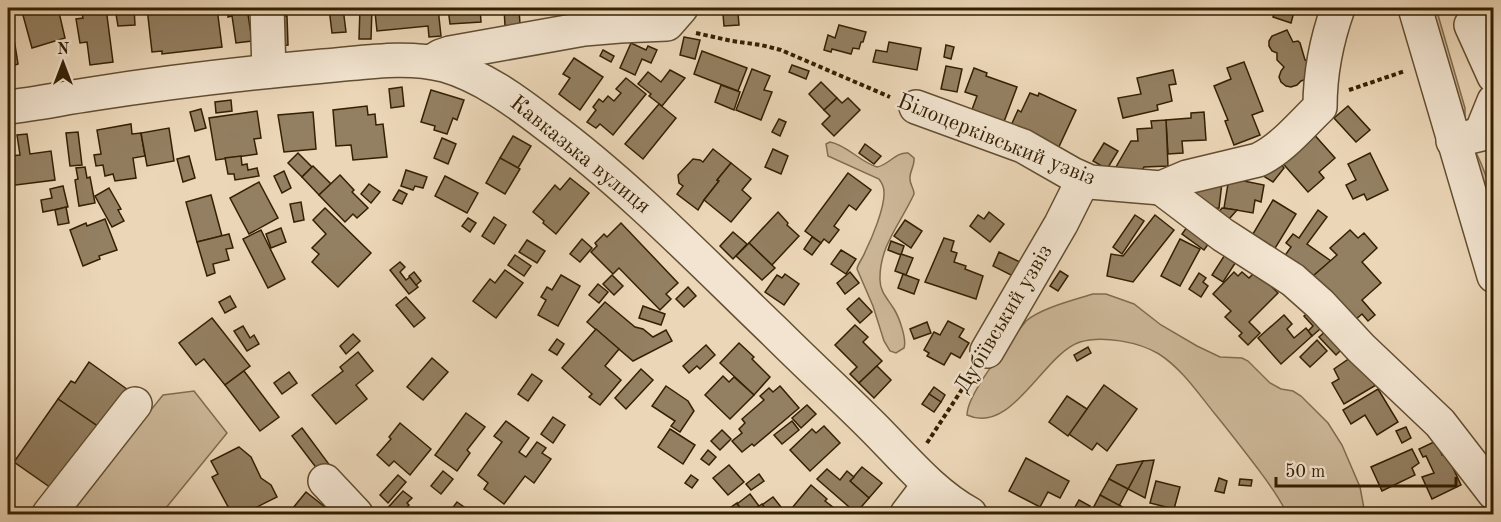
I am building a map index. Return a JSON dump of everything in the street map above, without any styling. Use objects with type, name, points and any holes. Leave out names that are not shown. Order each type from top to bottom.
[{"type":"street","points":[[267,8],[268,71]]},
{"type":"street","points":[[1320,107],[1324,63],[1338,8]]},
{"type":"street","points":[[1415,8],[1431,62],[1476,135],[1494,276]]},
{"type":"street","points":[[1494,12],[1471,25],[1494,76]]},
{"type":"street","points":[[431,62],[450,53],[560,33],[674,16]]},
{"type":"street","points":[[497,89],[518,41]]},
{"type":"street","name":"Кавказька вулиця","points":[[8,107],[158,84],[268,71],[396,61],[431,62],[454,68],[497,89],[570,142],[654,215],[870,424],[929,485],[944,498],[970,514]]},
{"type":"street","points":[[1476,135],[1494,101]]},
{"type":"street","name":"Білоцерківський узвіз","points":[[916,107],[1023,146],[1083,180],[1161,188],[1187,177],[1264,157],[1280,146],[1320,107]]},
{"type":"street","name":"Дубіївський узвіз","points":[[987,351],[1061,224],[1083,180]]},
{"type":"street","points":[[1161,188],[1223,235],[1293,280],[1320,304],[1361,348],[1440,423],[1494,493]]},
{"type":"street","points":[[49,514],[135,404]]},
{"type":"street","points":[[325,481],[356,514]]},
{"type":"street","points":[[907,514],[929,485]]},
{"type":"path","name":"Білоцерківський узвіз","points":[[674,16],[711,37],[782,50],[916,107]]},
{"type":"path","points":[[1320,107],[1346,91],[1431,62]]},
{"type":"path","name":"Дубіївський узвіз","points":[[923,449],[987,351]]},
{"type":"shaded area","points":[[1436,8],[1465,108],[1465,122],[1426,11]]},
{"type":"shaded area","points":[[830,142],[842,146],[877,167],[903,153],[908,153],[914,158],[910,181],[914,194],[887,245],[881,268],[881,288],[900,322],[905,344],[904,348],[896,353],[890,351],[884,341],[873,306],[857,269],[880,214],[884,198],[883,187],[879,179],[828,156],[826,144]]},
{"type":"shaded area","points":[[1471,146],[1491,191],[1493,238]]},
{"type":"shaded area","points":[[1093,294],[1106,294],[1134,304],[1161,325],[1197,346],[1220,357],[1242,358],[1270,383],[1301,396],[1328,423],[1342,445],[1360,487],[1365,514],[1287,514],[1264,477],[1182,374],[1159,354],[1131,343],[1099,339],[1080,342],[1066,349],[1013,404],[998,414],[983,418],[967,415],[969,405],[982,380],[1026,321],[1049,308]]},
{"type":"shaded area","points":[[194,391],[227,433],[161,514],[82,514],[73,507],[163,395]]},
{"type":"building","points":[[21,8],[58,8],[65,38],[32,48]]},
{"type":"building","points":[[81,8],[106,8],[113,62],[90,65],[87,42],[80,43],[76,19],[83,18]]},
{"type":"building","points":[[115,8],[134,8],[135,25],[118,26]]},
{"type":"building","points":[[147,8],[217,8],[222,47],[162,54],[162,51],[152,52]]},
{"type":"building","points":[[231,8],[247,8],[252,41],[236,43],[232,16],[228,17],[228,12],[232,11]]},
{"type":"building","points":[[329,8],[343,8],[346,32],[332,33]]},
{"type":"building","points":[[360,8],[372,8],[371,39],[359,39]]},
{"type":"building","points":[[379,8],[438,8],[441,36],[429,37],[428,26],[377,31],[375,12],[380,11]]},
{"type":"building","points":[[448,8],[480,8],[481,22],[450,24]]},
{"type":"building","points":[[504,8],[519,8],[520,25],[505,26]]},
{"type":"building","points":[[734,8],[774,8],[734,11]]},
{"type":"building","points":[[790,8],[808,8],[808,10],[790,12]]},
{"type":"building","points":[[1276,8],[1295,8],[1291,23],[1273,17]]},
{"type":"building","points":[[738,13],[739,25],[724,26],[723,14]]},
{"type":"building","points":[[275,16],[287,16],[288,45],[276,46]]},
{"type":"building","points":[[839,25],[866,32],[859,49],[853,48],[851,54],[832,49],[831,52],[824,50],[828,35],[835,38]]},
{"type":"building","points":[[11,26],[15,45],[8,46],[8,27]]},
{"type":"building","points":[[1287,30],[1293,42],[1300,43],[1305,60],[1309,62],[1307,79],[1291,87],[1281,82],[1279,77],[1284,67],[1277,60],[1277,53],[1269,46],[1272,36]]},
{"type":"building","points":[[684,37],[700,40],[695,59],[680,55]]},
{"type":"building","points":[[889,42],[921,48],[917,70],[873,62],[876,50],[887,52]]},
{"type":"building","points":[[631,43],[646,50],[648,46],[657,50],[651,63],[642,59],[635,75],[620,68]]},
{"type":"building","points":[[15,45],[18,64],[12,66],[13,73],[8,74],[8,46]]},
{"type":"building","points":[[946,45],[954,47],[951,59],[944,57]]},
{"type":"building","points":[[603,50],[614,56],[611,62],[600,56]]},
{"type":"building","points":[[702,51],[747,68],[738,91],[694,74]]},
{"type":"building","points":[[574,58],[603,77],[580,110],[559,94],[570,78],[563,74]]},
{"type":"building","points":[[1244,62],[1263,111],[1252,115],[1260,135],[1234,145],[1225,121],[1228,120],[1214,86],[1231,79],[1227,68]]},
{"type":"building","points":[[792,65],[809,71],[806,79],[789,72]]},
{"type":"building","points":[[946,66],[962,69],[957,92],[941,89]]},
{"type":"building","points":[[974,68],[987,73],[986,76],[1017,87],[1002,127],[970,115],[977,96],[965,92]]},
{"type":"building","points":[[752,69],[770,76],[764,90],[772,92],[761,120],[736,110]]},
{"type":"building","points":[[670,70],[685,78],[662,106],[638,84],[648,72],[661,82]]},
{"type":"building","points":[[1173,70],[1176,84],[1169,85],[1172,101],[1157,105],[1158,110],[1123,118],[1118,98],[1141,94],[1137,78]]},
{"type":"building","points":[[626,78],[646,94],[613,135],[600,124],[596,128],[587,122],[596,110],[593,107],[599,99],[603,102],[608,96],[614,101],[621,93],[616,89]]},
{"type":"building","points":[[821,82],[837,98],[824,110],[809,94]]},
{"type":"building","points":[[721,85],[740,92],[734,110],[715,102]]},
{"type":"building","points":[[402,87],[404,106],[391,108],[389,89]]},
{"type":"building","points":[[431,90],[464,100],[457,120],[453,118],[447,134],[434,130],[435,126],[421,122]]},
{"type":"building","points":[[1030,93],[1038,96],[1039,93],[1076,110],[1056,153],[1009,130],[1018,110],[1021,112]]},
{"type":"building","points":[[837,98],[842,103],[848,98],[860,110],[834,136],[822,124],[830,116],[824,110]]},
{"type":"building","points":[[231,100],[232,111],[216,113],[215,102]]},
{"type":"building","points":[[659,104],[676,118],[643,159],[625,144]]},
{"type":"building","points":[[367,106],[368,115],[375,114],[376,125],[383,124],[387,157],[353,160],[351,145],[336,146],[333,110]]},
{"type":"building","points":[[1348,106],[1370,130],[1356,142],[1334,118]]},
{"type":"building","points":[[201,109],[206,128],[195,131],[190,112]]},
{"type":"building","points":[[257,111],[261,138],[254,139],[257,154],[216,160],[209,118]]},
{"type":"building","points":[[313,112],[316,149],[284,152],[278,115]]},
{"type":"building","points":[[1204,112],[1206,140],[1182,141],[1183,153],[1168,154],[1166,120],[1191,118],[1191,113]]},
{"type":"building","points":[[779,119],[786,122],[780,136],[772,132]]},
{"type":"building","points":[[1166,120],[1168,166],[1144,167],[1137,179],[1116,167],[1131,141],[1138,141],[1137,129],[1152,128],[1151,121]]},
{"type":"building","points":[[131,124],[132,134],[141,133],[145,156],[133,158],[136,178],[115,181],[113,174],[105,176],[103,165],[96,166],[94,155],[101,154],[97,130]]},
{"type":"building","points":[[169,128],[174,161],[147,166],[141,133]]},
{"type":"building","points":[[1311,131],[1335,158],[1319,172],[1324,178],[1308,192],[1279,159]]},
{"type":"building","points":[[78,132],[82,165],[70,166],[66,133]]},
{"type":"building","points":[[27,134],[30,154],[51,151],[55,180],[8,186],[8,149],[9,156],[20,155],[17,135]]},
{"type":"building","points":[[513,136],[531,146],[518,168],[500,158]]},
{"type":"building","points":[[442,138],[456,144],[448,164],[434,158]]},
{"type":"building","points":[[1104,143],[1118,151],[1107,169],[1093,161]]},
{"type":"building","points":[[865,144],[881,156],[874,164],[859,153]]},
{"type":"building","points":[[713,149],[731,163],[698,210],[677,194],[683,186],[679,183],[678,175],[693,159],[703,162]]},
{"type":"building","points":[[773,149],[788,156],[781,174],[765,167]]},
{"type":"building","points":[[298,153],[312,167],[302,177],[288,163]]},
{"type":"building","points":[[1370,153],[1388,190],[1367,200],[1364,194],[1353,199],[1346,185],[1356,180],[1348,164]]},
{"type":"building","points":[[189,156],[195,178],[183,182],[177,159]]},
{"type":"building","points":[[241,156],[242,165],[247,164],[248,170],[257,168],[259,176],[235,180],[234,174],[228,174],[225,158]]},
{"type":"building","points":[[1275,156],[1284,168],[1273,182],[1254,170]]},
{"type":"building","points":[[500,158],[520,169],[505,194],[486,183]]},
{"type":"building","points":[[731,163],[751,179],[742,190],[751,198],[731,222],[704,200]]},
{"type":"building","points":[[313,166],[331,184],[319,195],[302,177]]},
{"type":"building","points":[[85,167],[87,178],[90,177],[95,203],[79,206],[75,180],[78,179],[76,168]]},
{"type":"building","points":[[406,170],[427,177],[423,188],[415,186],[413,190],[401,186]]},
{"type":"building","points":[[284,171],[291,188],[282,193],[274,176]]},
{"type":"building","points":[[848,173],[871,190],[856,210],[849,205],[834,226],[839,230],[829,243],[824,239],[821,243],[805,231]]},
{"type":"building","points":[[1223,174],[1219,208],[1203,210],[1186,181]]},
{"type":"building","points":[[340,175],[354,190],[352,192],[368,208],[357,218],[353,214],[345,222],[319,195]]},
{"type":"building","points":[[445,176],[478,193],[467,213],[435,196]]},
{"type":"building","points":[[570,178],[589,193],[556,234],[533,212],[555,185],[560,190]]},
{"type":"building","points":[[1229,178],[1264,185],[1261,202],[1255,200],[1253,213],[1224,208]]},
{"type":"building","points":[[259,182],[278,218],[249,234],[230,198]]},
{"type":"building","points":[[369,184],[380,192],[371,203],[361,194]]},
{"type":"building","points":[[63,186],[68,207],[43,212],[41,200],[52,198],[50,189]]},
{"type":"building","points":[[109,188],[121,209],[118,210],[124,221],[112,227],[95,196]]},
{"type":"building","points":[[399,190],[407,194],[402,204],[393,200]]},
{"type":"building","points":[[211,195],[222,236],[197,242],[186,202]]},
{"type":"building","points":[[1273,200],[1296,214],[1269,258],[1247,244]]},
{"type":"building","points":[[301,202],[304,220],[294,222],[290,204]]},
{"type":"building","points":[[66,207],[69,223],[58,225],[55,210]]},
{"type":"building","points":[[325,208],[371,253],[338,287],[312,262],[319,254],[312,248],[326,234],[313,220]]},
{"type":"building","points":[[1222,208],[1237,210],[1221,228],[1211,221]]},
{"type":"building","points":[[1318,210],[1327,217],[1307,244],[1331,261],[1313,276],[1279,264],[1291,247],[1286,243],[1293,234],[1299,238]]},
{"type":"building","points":[[778,212],[799,236],[772,265],[749,243]]},
{"type":"building","points":[[989,212],[1004,224],[990,242],[970,226],[978,215],[984,219]]},
{"type":"building","points":[[1135,215],[1144,221],[1122,254],[1113,247]]},
{"type":"building","points":[[1155,215],[1174,230],[1133,282],[1107,276],[1111,254],[1123,256]]},
{"type":"building","points":[[494,217],[506,225],[494,244],[482,236]]},
{"type":"building","points":[[468,218],[476,223],[470,232],[462,226]]},
{"type":"building","points":[[105,219],[117,250],[99,256],[100,259],[83,266],[70,230],[86,223],[87,226]]},
{"type":"building","points":[[905,220],[922,231],[911,248],[894,236]]},
{"type":"building","points":[[621,223],[678,283],[666,294],[671,299],[660,310],[619,268],[613,274],[591,252],[597,246],[595,243],[604,234],[607,237]]},
{"type":"building","points":[[1190,223],[1212,239],[1204,250],[1182,234]]},
{"type":"building","points":[[281,228],[286,242],[271,248],[266,234]]},
{"type":"building","points":[[261,230],[285,279],[268,288],[243,239]]},
{"type":"building","points":[[1350,230],[1358,238],[1364,233],[1377,248],[1362,262],[1381,283],[1362,300],[1375,315],[1368,321],[1362,314],[1354,321],[1313,276],[1337,255],[1330,248]]},
{"type":"building","points":[[733,232],[747,244],[733,259],[720,246]]},
{"type":"building","points":[[229,234],[233,248],[226,249],[229,260],[213,264],[215,273],[207,276],[197,242]]},
{"type":"building","points":[[812,237],[821,243],[812,255],[804,249]]},
{"type":"building","points":[[944,238],[954,241],[951,251],[957,253],[954,262],[983,276],[976,299],[925,282]]},
{"type":"building","points":[[582,239],[592,248],[580,262],[570,254]]},
{"type":"building","points":[[1180,239],[1200,249],[1180,286],[1161,276]]},
{"type":"building","points":[[527,240],[545,251],[537,263],[519,252]]},
{"type":"building","points":[[891,241],[904,246],[901,255],[888,250]]},
{"type":"building","points":[[749,243],[775,268],[762,280],[736,256]]},
{"type":"building","points":[[841,250],[856,259],[846,274],[831,264]]},
{"type":"building","points":[[1228,250],[1239,257],[1223,282],[1212,275]]},
{"type":"building","points":[[999,252],[1022,263],[1015,277],[993,266]]},
{"type":"building","points":[[901,254],[913,258],[906,275],[895,271]]},
{"type":"building","points":[[515,255],[531,266],[524,276],[508,265]]},
{"type":"building","points":[[400,262],[405,267],[400,272],[406,280],[410,277],[418,287],[409,294],[390,270]]},
{"type":"building","points":[[505,270],[523,283],[496,318],[473,301],[490,279],[495,283]]},
{"type":"building","points":[[1060,271],[1068,276],[1058,291],[1050,286]]},
{"type":"building","points":[[1256,271],[1278,293],[1249,322],[1260,333],[1248,345],[1239,336],[1242,333],[1225,317],[1231,311],[1213,294],[1234,272],[1238,276],[1242,272],[1249,278]]},
{"type":"building","points":[[414,272],[421,281],[416,285],[409,276]]},
{"type":"building","points":[[850,272],[859,283],[845,294],[837,283]]},
{"type":"building","points":[[1199,273],[1206,278],[1203,282],[1208,286],[1201,297],[1189,289]]},
{"type":"building","points":[[785,274],[799,284],[784,305],[765,292],[777,275],[782,278]]},
{"type":"building","points":[[903,274],[919,280],[914,294],[898,288]]},
{"type":"building","points":[[561,275],[580,286],[558,326],[538,315],[546,300],[541,297],[547,287],[552,290]]},
{"type":"building","points":[[612,275],[623,286],[614,295],[603,284]]},
{"type":"building","points":[[598,284],[608,292],[599,303],[589,295]]},
{"type":"building","points":[[688,287],[696,296],[684,307],[676,299]]},
{"type":"building","points":[[230,296],[236,307],[225,313],[219,302]]},
{"type":"building","points":[[406,297],[425,318],[414,327],[396,305]]},
{"type":"building","points":[[859,298],[872,312],[860,323],[847,309]]},
{"type":"building","points":[[605,302],[635,327],[643,329],[653,337],[666,330],[672,341],[633,361],[587,322]]},
{"type":"building","points":[[643,306],[665,314],[661,325],[639,318]]},
{"type":"building","points":[[1312,309],[1326,324],[1312,336],[1308,331],[1313,326],[1304,316]]},
{"type":"building","points":[[1284,315],[1292,324],[1287,329],[1294,338],[1306,328],[1312,336],[1281,364],[1258,338]]},
{"type":"building","points":[[212,318],[250,366],[225,385],[204,359],[196,365],[179,343]]},
{"type":"building","points":[[948,321],[964,329],[959,337],[969,343],[960,358],[951,353],[944,365],[927,356],[929,353],[924,350],[934,332],[940,335]]},
{"type":"building","points":[[927,322],[931,333],[914,339],[910,329]]},
{"type":"building","points":[[855,325],[868,337],[863,342],[882,361],[859,383],[850,374],[857,367],[835,345]]},
{"type":"building","points":[[243,326],[250,338],[254,335],[259,344],[247,351],[234,331]]},
{"type":"building","points":[[596,329],[619,349],[605,366],[621,380],[600,405],[589,397],[592,394],[562,368]]},
{"type":"building","points":[[1328,329],[1345,346],[1336,355],[1319,337]]},
{"type":"building","points":[[353,334],[360,341],[346,354],[340,346]]},
{"type":"building","points":[[557,339],[564,344],[557,355],[549,350]]},
{"type":"building","points":[[1317,340],[1327,351],[1310,367],[1300,357]]},
{"type":"building","points":[[739,343],[770,377],[754,395],[720,363]]},
{"type":"building","points":[[706,345],[715,355],[700,369],[697,366],[689,373],[683,366]]},
{"type":"building","points":[[1088,347],[1091,353],[1077,361],[1074,355]]},
{"type":"building","points":[[358,352],[373,371],[356,385],[367,399],[336,424],[312,395],[343,371],[340,367]]},
{"type":"building","points":[[432,358],[448,372],[423,400],[407,387]]},
{"type":"building","points":[[1350,358],[1376,385],[1344,404],[1332,383],[1339,379],[1334,369]]},
{"type":"building","points":[[89,362],[131,392],[99,427],[58,399],[71,381],[75,383]]},
{"type":"building","points":[[877,366],[891,380],[874,398],[859,383]]},
{"type":"building","points":[[641,369],[653,380],[626,409],[615,398]]},
{"type":"building","points":[[244,371],[279,417],[260,431],[225,385]]},
{"type":"building","points":[[289,372],[297,383],[282,394],[274,383]]},
{"type":"building","points":[[532,374],[542,381],[528,401],[518,394]]},
{"type":"building","points":[[723,376],[729,382],[734,377],[754,395],[730,419],[705,395]]},
{"type":"building","points":[[1104,385],[1137,409],[1107,451],[1097,443],[1092,450],[1069,434]]},
{"type":"building","points":[[666,386],[688,401],[694,411],[680,432],[671,426],[675,421],[652,406]]},
{"type":"building","points":[[780,386],[799,408],[754,446],[752,444],[742,452],[732,441],[742,433],[739,429],[745,423],[742,419],[764,400],[760,396],[769,388],[773,392]]},
{"type":"building","points":[[934,387],[945,395],[941,402],[929,394]]},
{"type":"building","points":[[1378,389],[1398,422],[1377,435],[1365,415],[1351,424],[1343,410]]},
{"type":"building","points":[[929,394],[941,402],[934,412],[922,404]]},
{"type":"building","points":[[1067,396],[1087,409],[1068,436],[1049,422]]},
{"type":"building","points":[[58,399],[99,427],[54,490],[14,462]]},
{"type":"building","points":[[807,405],[816,414],[801,428],[792,418]]},
{"type":"building","points":[[466,413],[485,427],[467,450],[470,453],[457,471],[435,455]]},
{"type":"building","points":[[553,417],[565,425],[553,443],[541,434]]},
{"type":"building","points":[[506,421],[529,438],[519,452],[526,457],[537,442],[546,448],[542,453],[551,459],[534,483],[525,476],[504,504],[484,489],[488,483],[478,475],[502,442],[494,436]]},
{"type":"building","points":[[792,421],[799,430],[782,444],[774,435]]},
{"type":"building","points":[[400,423],[431,449],[410,475],[394,461],[389,466],[377,455],[391,439],[389,437]]},
{"type":"building","points":[[824,426],[840,443],[810,471],[790,450],[812,429],[816,433]]},
{"type":"building","points":[[1406,427],[1411,438],[1402,443],[1396,431]]},
{"type":"building","points":[[302,428],[331,467],[321,474],[292,436]]},
{"type":"building","points":[[670,429],[695,445],[683,464],[658,447]]},
{"type":"building","points":[[722,430],[731,439],[720,450],[711,441]]},
{"type":"building","points":[[1436,441],[1442,455],[1446,453],[1461,485],[1432,499],[1422,477],[1434,473],[1426,456],[1423,457],[1419,449]]},
{"type":"building","points":[[239,447],[251,457],[261,478],[271,485],[277,497],[243,514],[232,514],[212,477],[218,474],[211,461]]},
{"type":"building","points":[[1412,449],[1419,463],[1412,468],[1415,475],[1382,491],[1371,467]]},
{"type":"building","points":[[708,450],[716,457],[709,465],[701,459]]},
{"type":"building","points":[[1026,458],[1069,481],[1060,498],[1048,492],[1040,507],[1009,491]]},
{"type":"building","points":[[1154,460],[1145,498],[1128,489],[1143,461]]},
{"type":"building","points":[[1143,461],[1128,489],[1109,479],[1117,465]]},
{"type":"building","points":[[729,465],[744,482],[728,495],[713,478]]},
{"type":"building","points":[[862,467],[882,483],[869,498],[850,481]]},
{"type":"building","points":[[827,469],[840,480],[847,471],[854,477],[850,481],[869,498],[856,513],[817,479]]},
{"type":"building","points":[[443,471],[453,479],[441,494],[431,486]]},
{"type":"building","points":[[759,474],[764,481],[751,490],[746,484]]},
{"type":"building","points":[[398,475],[406,482],[388,503],[380,495]]},
{"type":"building","points":[[691,475],[698,480],[692,488],[685,483]]},
{"type":"building","points":[[1219,478],[1227,481],[1224,493],[1215,491]]},
{"type":"building","points":[[1109,479],[1128,489],[1119,506],[1100,495]]},
{"type":"building","points":[[1240,479],[1252,480],[1251,486],[1239,485]]},
{"type":"building","points":[[1156,481],[1180,487],[1174,509],[1150,503]]},
{"type":"building","points":[[811,485],[827,499],[825,501],[842,514],[787,514]]},
{"type":"building","points":[[403,491],[412,498],[401,514],[384,512]]},
{"type":"building","points":[[306,492],[330,511],[328,514],[288,514]]},
{"type":"building","points":[[750,494],[759,506],[746,514],[737,504]]},
{"type":"building","points":[[1100,495],[1130,511],[1128,514],[1090,514]]},
{"type":"building","points":[[773,497],[781,507],[769,514],[762,505]]},
{"type":"building","points":[[1079,500],[1090,506],[1085,514],[1071,514]]},
{"type":"building","points":[[457,502],[474,514],[448,514]]},
{"type":"building","points":[[737,503],[746,514],[730,514],[727,510]]},
{"type":"building","points":[[762,504],[769,514],[748,514],[759,506]]}]
